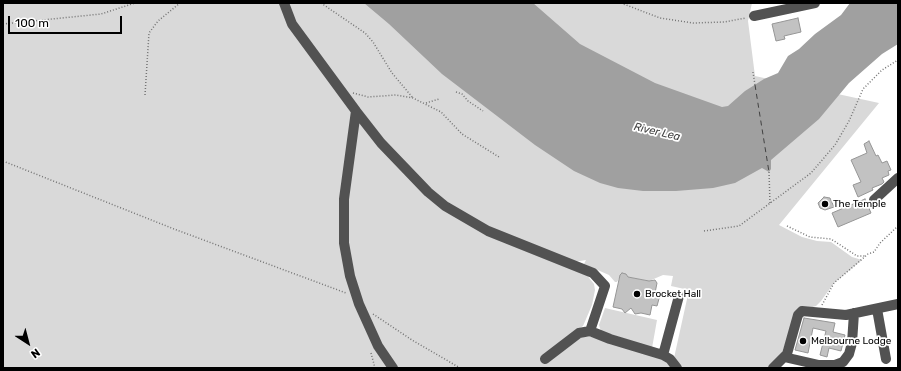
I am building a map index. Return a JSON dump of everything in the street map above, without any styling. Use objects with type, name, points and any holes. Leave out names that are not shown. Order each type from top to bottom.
[{"type":"lane","points":[[284,3],[292,24],[356,111],[381,143],[428,192],[445,206],[488,231],[593,272],[600,279],[605,286],[590,331]]},
{"type":"lane","points":[[773,3],[778,12]]},
{"type":"lane","points":[[754,16],[778,12],[791,6],[815,3]]},
{"type":"lane","points":[[356,111],[344,199],[344,242],[350,276],[359,304],[378,346],[392,368]]},
{"type":"lane","points":[[874,200],[898,178]]},
{"type":"lane","points":[[664,355],[679,296]]},
{"type":"lane","points":[[773,368],[786,354],[798,315],[802,311],[846,315],[898,304]]},
{"type":"lane","points":[[877,309],[886,359]]},
{"type":"lane","points":[[784,357],[819,365],[835,365],[843,362],[849,354],[852,343],[854,314]]},
{"type":"lane","points":[[545,359],[579,333],[590,331],[610,339],[664,355],[670,359],[677,368]]},
{"type":"path","points":[[3,24],[101,14],[135,3]]},
{"type":"path","points":[[145,95],[148,33],[158,21],[180,3]]},
{"type":"path","points":[[321,3],[365,33],[374,42],[392,73],[413,98]]},
{"type":"path","points":[[621,3],[660,18],[693,23],[724,22],[754,16]]},
{"type":"path","points":[[704,231],[739,226],[811,173],[821,162],[849,121],[863,89],[882,70],[898,60]]},
{"type":"path","points":[[753,72],[755,85]]},
{"type":"path","points":[[340,88],[368,97],[396,95],[413,98],[441,112],[462,134],[498,157]]},
{"type":"path","points":[[456,92],[462,94],[468,101],[483,110]]},
{"type":"path","points":[[426,104],[439,99]]},
{"type":"path","points":[[3,161],[174,230],[294,272],[348,294]]},
{"type":"path","points":[[769,172],[770,204]]},
{"type":"path","points":[[787,226],[810,237],[831,239],[857,256],[866,256]]},
{"type":"path","points":[[821,308],[834,283],[866,256],[874,252],[880,243],[898,226]]},
{"type":"path","points":[[372,313],[412,340],[460,368]]},
{"type":"shaded area","points":[[3,3],[752,3],[748,21],[755,76],[879,103],[779,225],[802,237],[817,241],[831,242],[852,257],[862,260],[834,283],[816,306],[796,312],[781,356],[770,368],[680,368],[674,358],[689,290],[671,286],[673,276],[663,275],[649,281],[628,277],[626,274],[622,273],[617,282],[615,282],[609,275],[584,264],[586,260],[574,262],[485,227],[431,191],[401,157],[396,162],[442,207],[488,235],[586,274],[594,284],[595,290],[592,305],[583,326],[574,332],[576,337],[583,336],[599,338],[653,355],[665,359],[673,368],[3,368]]},
{"type":"shaded area","points":[[605,308],[657,320],[652,348],[601,331],[599,325]]},
{"type":"water","name":"River Lea","points":[[364,3],[533,3],[580,44],[655,83],[722,107],[728,106],[745,91],[764,79],[778,73],[788,56],[841,15],[850,3],[898,3],[898,44],[882,54],[849,83],[819,119],[771,160],[771,169],[769,172],[762,168],[735,183],[713,188],[676,191],[643,191],[618,188],[600,183],[574,171],[535,145],[442,74],[389,24]]},
{"type":"building","points":[[798,18],[801,32],[784,36],[785,39],[776,41],[772,24]]},
{"type":"building","points":[[869,141],[876,156],[878,155],[882,163],[887,161],[891,170],[888,171],[889,175],[882,178],[884,182],[882,184],[872,188],[873,190],[858,197],[853,185],[861,182],[851,160],[867,153],[864,144]]},
{"type":"building","name":"The Temple","points":[[824,197],[830,198],[834,207],[825,210],[820,208],[818,203]]},
{"type":"building","points":[[865,199],[871,213],[838,227],[832,213]]},
{"type":"building","name":"Brocket Hall","points":[[622,273],[626,274],[628,277],[649,281],[655,280],[657,283],[655,293],[660,295],[657,306],[652,305],[650,315],[641,313],[635,314],[631,308],[625,313],[622,309],[613,307],[620,275]]},
{"type":"building","points":[[804,318],[835,323],[833,332],[845,335],[841,351],[829,348],[827,357],[820,355],[826,331],[813,328],[808,353],[795,350]]},
{"type":"ferry route","points":[[755,85],[769,172]]},
{"type":"place","name":"The Temple","points":[[825,204]]},
{"type":"place","name":"Brocket Hall","points":[[637,294]]},
{"type":"place","name":"Melbourne Lodge","points":[[803,341]]}]
